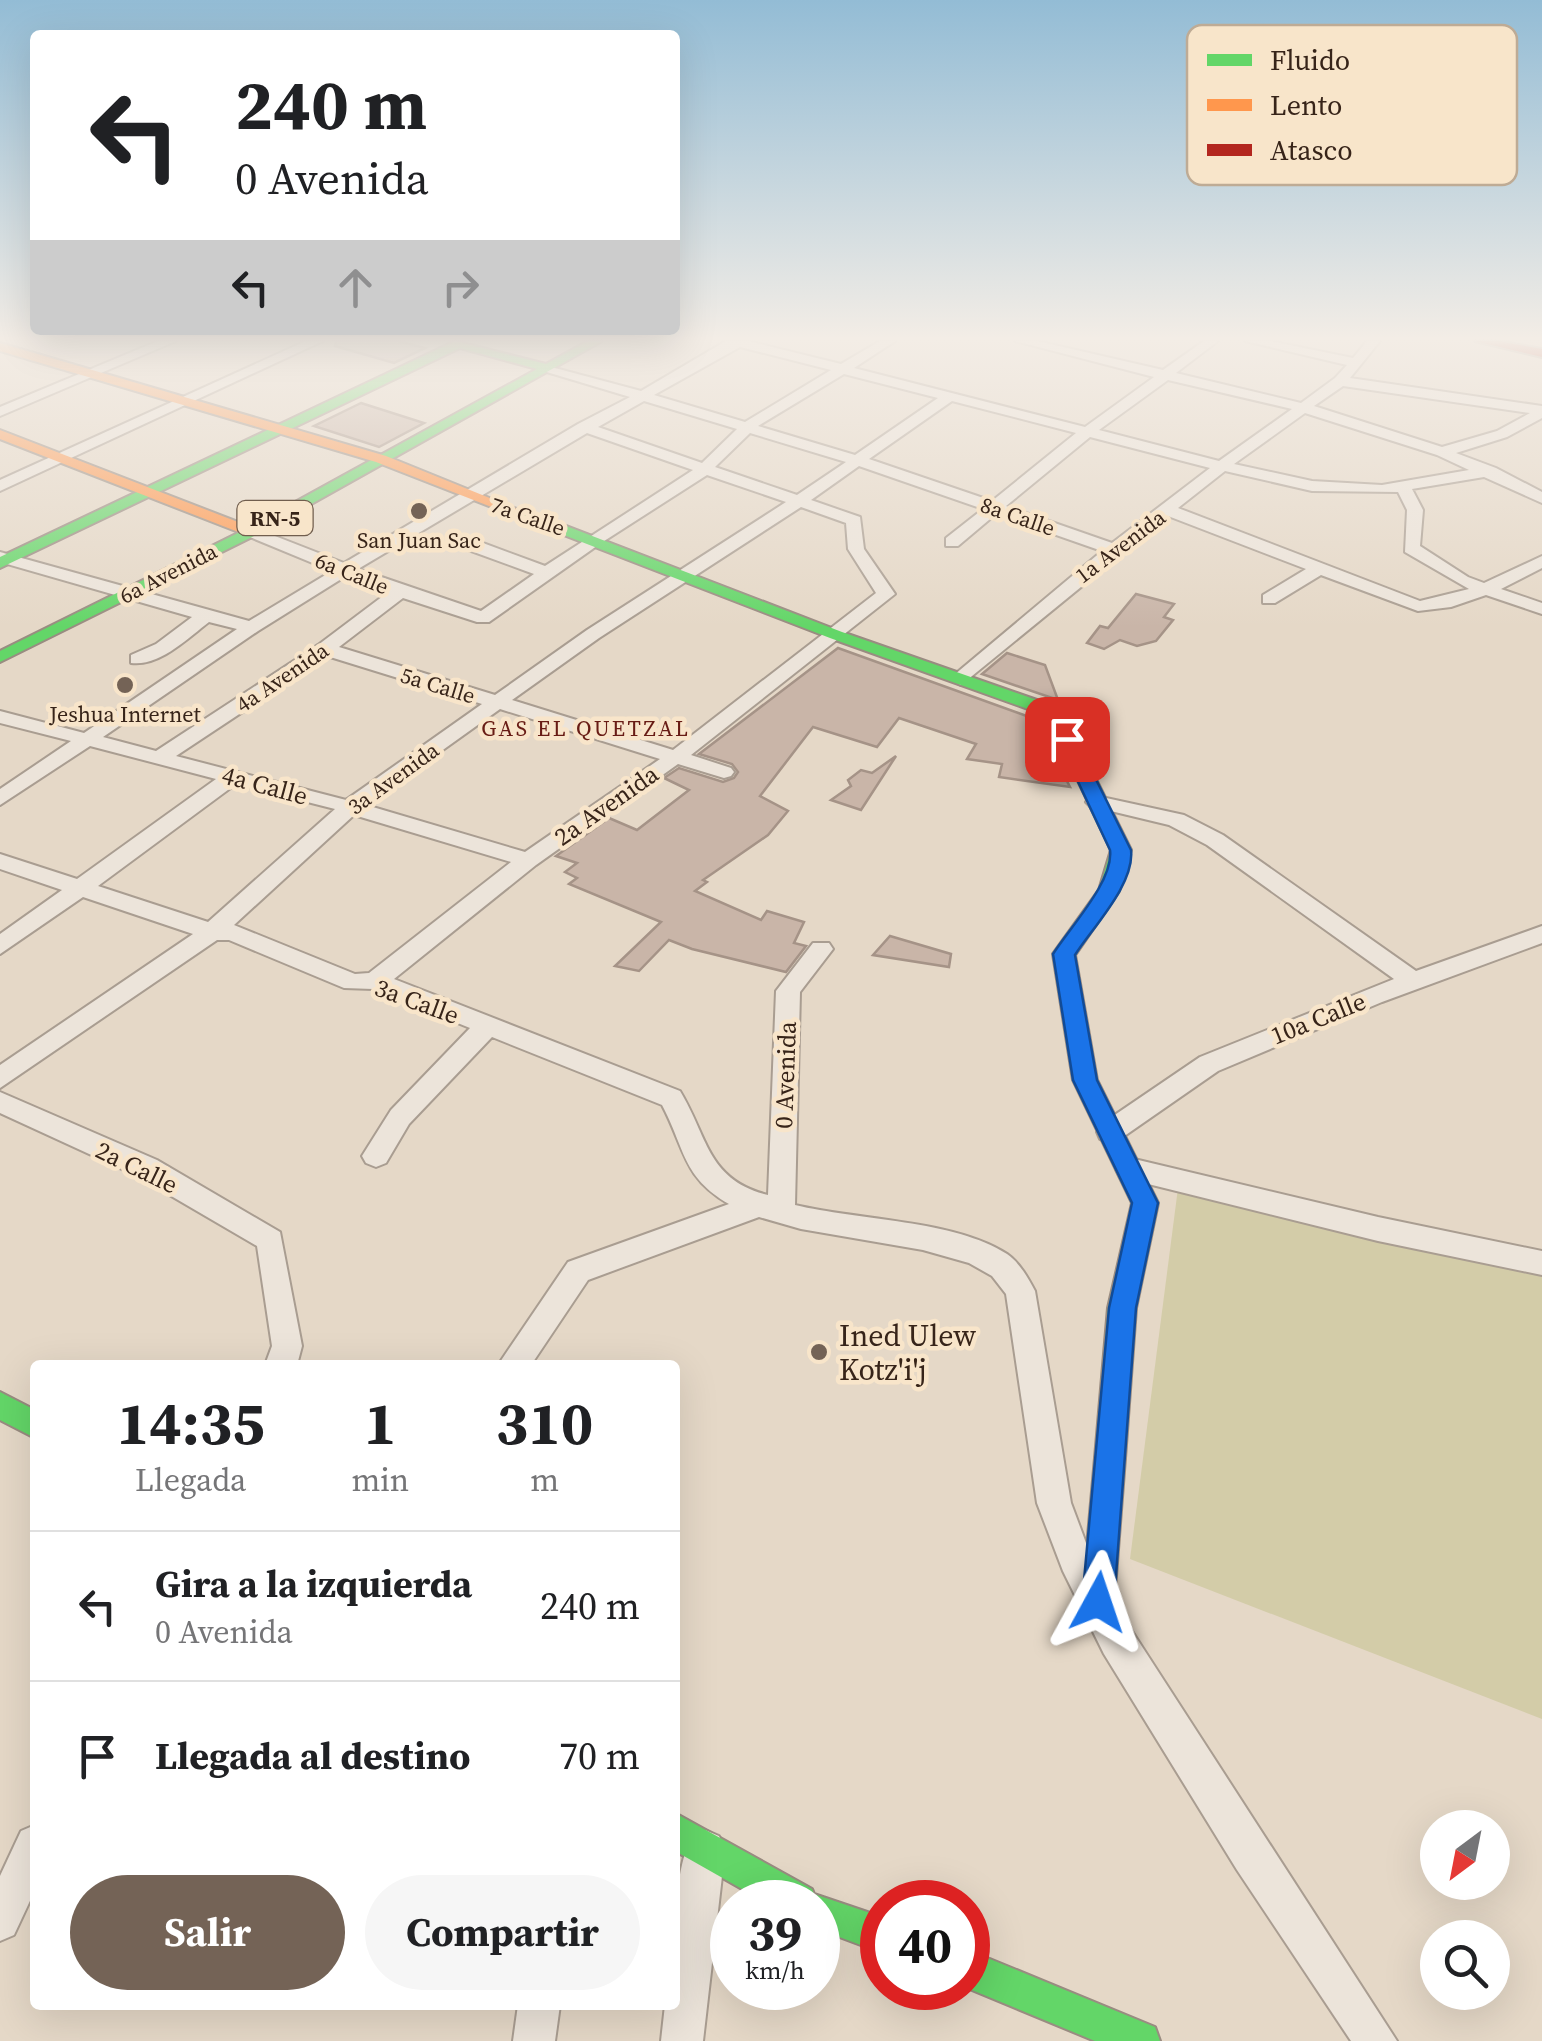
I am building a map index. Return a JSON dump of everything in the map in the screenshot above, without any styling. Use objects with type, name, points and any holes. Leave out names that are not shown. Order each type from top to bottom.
[{"type":"street","name":"6a Calle","points":[[6,436],[343,571],[483,618],[547,573]]},
{"type":"street","points":[[0,486],[109,436]]},
{"type":"street","points":[[2,560],[263,436]]},
{"type":"street","name":"7a Calle","points":[[302,436],[381,460],[836,635],[1048,710],[1067,739],[1097,802]]},
{"type":"street","name":"6a Avenida","points":[[0,657],[251,532],[423,436]]},
{"type":"street","points":[[0,798],[252,627],[567,436]]},
{"type":"street","points":[[610,436],[799,501]]},
{"type":"street","points":[[458,540],[547,573],[705,469],[738,436]]},
{"type":"street","name":"8a Calle","points":[[781,436],[1116,550]]},
{"type":"street","name":"3a Avenida","points":[[0,1078],[212,932],[350,807],[496,702],[894,436]]},
{"type":"street","points":[[952,542],[1082,436]]},
{"type":"street","points":[[1104,436],[1312,486],[1403,487],[1491,471]]},
{"type":"street","name":"1a Avenida","points":[[961,679],[1062,590],[1264,436]]},
{"type":"street","points":[[1393,436],[1491,471],[1542,498]]},
{"type":"street","points":[[1442,452],[1495,436]]},
{"type":"street","points":[[1403,487],[1414,510],[1411,548],[1484,590],[1542,609]]},
{"type":"street","name":"2a Avenida","points":[[375,981],[528,860],[677,756],[886,594],[856,549],[856,522],[799,501]]},
{"type":"street","points":[[1168,510],[1418,606],[1440,606],[1484,590],[1542,561]]},
{"type":"street","points":[[2,560],[252,627]]},
{"type":"street","points":[[1269,600],[1318,569]]},
{"type":"street","name":"4a Avenida","points":[[161,757],[325,649],[400,592]]},
{"type":"street","points":[[138,659],[163,648],[208,614]]},
{"type":"street","name":"5a Calle","points":[[325,649],[724,772]]},
{"type":"street","name":"4a Calle","points":[[0,718],[350,807],[528,860]]},
{"type":"street","points":[[0,946],[232,776]]},
{"type":"street","points":[[1097,802],[1176,820],[1215,840],[1412,981]]},
{"type":"street","points":[[1097,802],[1122,861],[1064,954],[1085,1080],[1145,1203],[1122,1308],[1098,1602],[1117,1641],[1251,1856],[1376,2041]]},
{"type":"street","name":"3a Calle","points":[[0,861],[212,932],[232,932],[353,982],[375,981],[671,1098],[681,1112],[705,1173],[718,1185],[771,1208],[935,1240],[979,1254],[1003,1267],[1020,1291],[1054,1503],[1075,1559],[1098,1602]]},
{"type":"street","name":"10a Calle","points":[[1110,1132],[1208,1064],[1412,981],[1542,934]]},
{"type":"street","name":"0 Avenida","points":[[771,1208],[788,992],[820,950]]},
{"type":"street","points":[[376,1156],[400,1117],[486,1028]]},
{"type":"street","name":"2a Calle","points":[[0,1102],[147,1168],[270,1240],[287,1346],[283,1360]]},
{"type":"street","points":[[1130,1169],[1542,1264]]},
{"type":"street","points":[[517,1360],[578,1271],[771,1208]]},
{"type":"street","points":[[0,1404],[30,1422]]},
{"type":"street","points":[[682,2041],[690,1841],[760,1880]]},
{"type":"street","points":[[0,1921],[30,1856]]},
{"type":"street","points":[[990,1979],[1124,2037]]},
{"type":"street","points":[[534,2041],[538,2010]]},
{"type":"shaded area","points":[[1178,1188],[1542,1272],[1542,1719],[1130,1559]]},
{"type":"building","points":[[346,436],[399,436],[379,447]]},
{"type":"building","points":[[1136,594],[1174,604],[1164,617],[1173,620],[1156,641],[1137,646],[1120,640],[1104,649],[1087,643],[1100,626],[1108,628]]},
{"type":"building","points":[[838,648],[1035,719],[1070,787],[999,777],[1002,764],[967,759],[976,744],[899,718],[877,747],[813,727],[760,796],[788,811],[768,835],[703,880],[707,882],[695,891],[761,920],[767,911],[804,922],[794,943],[806,946],[786,972],[669,940],[639,971],[615,966],[661,922],[569,884],[577,878],[565,872],[577,863],[556,856],[609,818],[637,830],[689,790],[664,778],[679,768],[723,782],[734,778],[738,772],[732,764],[699,754]]},
{"type":"building","points":[[1007,653],[1045,665],[1058,700],[982,674]]},
{"type":"building","points":[[896,756],[861,810],[831,800],[851,786],[848,780],[861,770],[872,773]]},
{"type":"building","points":[[890,936],[951,954],[949,967],[873,955]]},
{"type":"traffic: fast","points":[[0,563],[266,436]]},
{"type":"traffic: fast","points":[[0,657],[251,532],[424,436]]},
{"type":"traffic: fast","points":[[517,512],[836,635],[1048,710],[1067,739],[1121,850],[1109,891],[1064,954],[1085,1080],[1145,1203],[1122,1308],[1110,1458]]},
{"type":"traffic: fast","points":[[0,1405],[30,1422]]},
{"type":"traffic: fast","points":[[680,1834],[761,1880]]},
{"type":"traffic: fast","points":[[840,1919],[860,1927]]},
{"type":"traffic: fast","points":[[990,1978],[1141,2041]]},
{"type":"traffic: slow","points":[[6,436],[251,532]]},
{"type":"traffic: slow","points":[[304,436],[381,459],[517,512]]},
{"type":"traffic: slow","points":[[1098,1602],[1110,1458]]},
{"type":"place","name":"San Juan Sac","points":[[419,511]]},
{"type":"place","name":"Jeshua Internet","points":[[125,685]]},
{"type":"place","name":"Ined Ulew Kotz'i'j","points":[[819,1352]]},
{"type":"district","name":"GAS EL QUETZAL","points":[[586,728]]},
{"type":"route","points":[[1067,739],[1122,861],[1064,954],[1069,986],[1085,1080],[1145,1203],[1122,1308],[1098,1602]]}]
